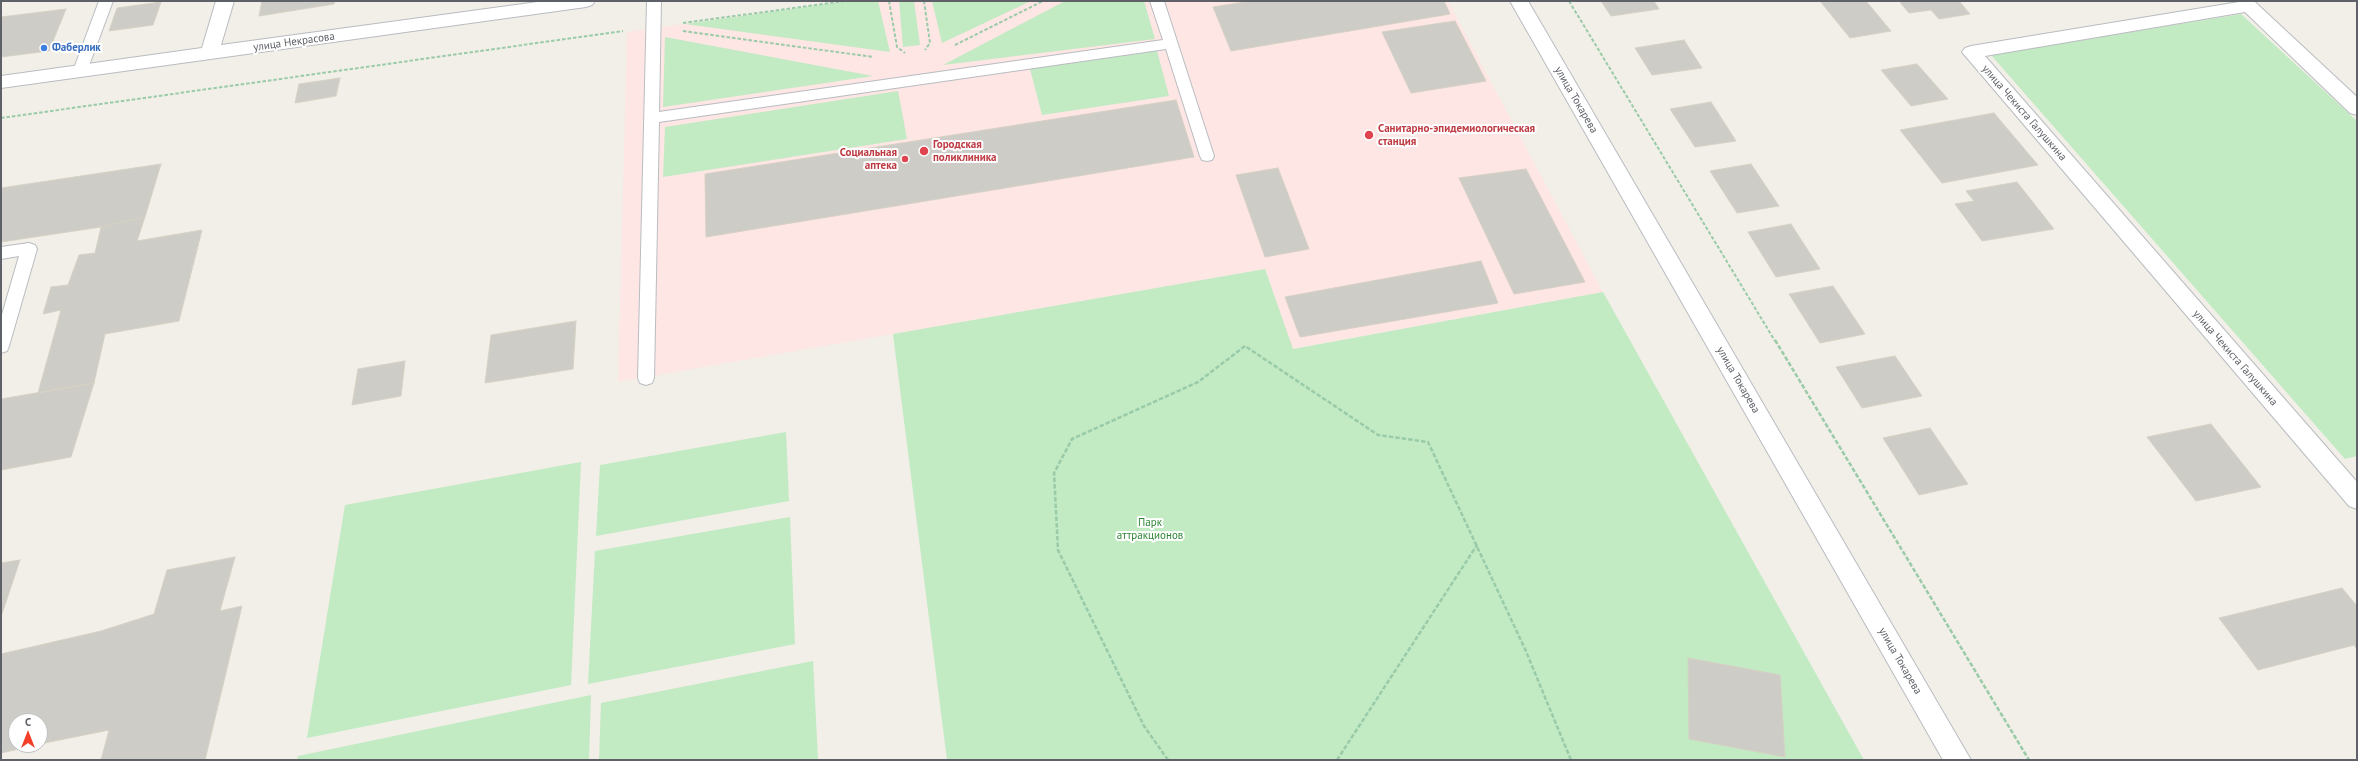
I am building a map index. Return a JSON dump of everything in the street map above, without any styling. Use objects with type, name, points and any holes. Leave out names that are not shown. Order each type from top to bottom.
[{"type":"street","points":[[210,53],[225,1]]},
{"type":"street","name":"улица Токарева","points":[[1519,1],[1958,760]]},
{"type":"street","name":"улица Некрасова","points":[[1,82],[577,2]]},
{"type":"street","name":"улица Чекиста Галушкина","points":[[2357,108],[2248,6],[1971,52],[2357,499]]},
{"type":"lane","points":[[80,71],[106,1]]},
{"type":"lane","points":[[646,378],[654,1]]},
{"type":"lane","points":[[1157,1],[1207,156]]},
{"type":"lane","points":[[652,118],[1170,44]]},
{"type":"lane","points":[[1,253],[29,249],[1,346]]},
{"type":"path","points":[[1,118],[653,26],[845,1]]},
{"type":"path","points":[[890,1],[897,47],[908,55]]},
{"type":"path","points":[[922,56],[930,43],[924,1]]},
{"type":"path","points":[[953,46],[1043,1]]},
{"type":"path","points":[[1569,1],[2029,760]]},
{"type":"path","points":[[653,26],[879,58]]},
{"type":"path","points":[[1168,760],[1144,726],[1058,550],[1054,473],[1072,439],[1198,382],[1245,346],[1378,435],[1428,442],[1525,649],[1571,760]]},
{"type":"path","points":[[1337,760],[1477,545]]},
{"type":"shaded area","name":"Городская поликлиника","points":[[849,1],[1448,1],[1603,292],[1292,349],[1265,269],[618,382],[627,32]]},
{"type":"green space","points":[[849,1],[878,1],[890,52],[685,24]]},
{"type":"green space","points":[[899,1],[914,1],[920,45],[903,47]]},
{"type":"green space","points":[[932,1],[1031,1],[942,43]]},
{"type":"green space","points":[[1065,1],[1144,1],[1155,39],[943,65]]},
{"type":"green space","points":[[2241,14],[2357,121],[2357,456],[2345,459],[1991,55]]},
{"type":"green space","points":[[665,37],[873,76],[663,107]]},
{"type":"green space","points":[[1157,51],[1169,96],[1042,115],[1030,69]]},
{"type":"green space","points":[[898,91],[907,139],[663,177],[665,127]]},
{"type":"green space","name":"Парк аттракционов","points":[[1265,269],[1293,349],[1603,292],[1864,760],[947,760],[893,334]]},
{"type":"green space","points":[[786,432],[789,501],[596,536],[600,465]]},
{"type":"green space","points":[[581,462],[571,685],[307,738],[345,505]]},
{"type":"green space","points":[[790,517],[795,644],[588,684],[595,551]]},
{"type":"green space","points":[[813,661],[818,759],[599,760],[601,703]]},
{"type":"green space","points":[[591,695],[589,760],[297,760],[298,756]]},
{"type":"building","points":[[262,1],[335,1],[334,4],[259,16]]},
{"type":"building","points":[[1251,1],[1444,1],[1450,14],[1231,51],[1213,7]]},
{"type":"building","points":[[1601,1],[1654,1],[1659,9],[1611,16]]},
{"type":"building","points":[[1820,1],[1866,1],[1891,31],[1850,38]]},
{"type":"building","points":[[1899,1],[1959,1],[1970,14],[1939,19],[1931,10],[1909,13]]},
{"type":"building","points":[[161,2],[153,25],[109,31],[117,8]]},
{"type":"building","points":[[66,9],[49,51],[1,57],[1,17]]},
{"type":"building","points":[[1455,21],[1486,81],[1411,93],[1382,32]]},
{"type":"building","points":[[1684,40],[1702,68],[1652,75],[1635,48]]},
{"type":"building","points":[[1917,64],[1948,99],[1911,106],[1881,70]]},
{"type":"building","points":[[340,78],[336,96],[295,103],[299,84]]},
{"type":"building","points":[[1176,100],[1194,157],[706,237],[705,174]]},
{"type":"building","points":[[1711,102],[1736,141],[1695,147],[1670,109]]},
{"type":"building","points":[[1994,113],[2038,165],[1942,183],[1900,130]]},
{"type":"building","points":[[161,164],[145,217],[101,227],[1,242],[1,188]]},
{"type":"building","points":[[1751,164],[1779,206],[1737,213],[1710,171]]},
{"type":"building","points":[[1278,168],[1309,249],[1265,257],[1236,175]]},
{"type":"building","points":[[1526,169],[1585,282],[1514,294],[1459,178]]},
{"type":"building","points":[[2017,182],[2054,229],[1982,241],[1955,204],[1974,201],[1966,191]]},
{"type":"building","points":[[145,217],[137,241],[202,230],[179,321],[105,334],[94,383],[38,393],[61,310],[43,314],[51,287],[68,285],[79,255],[95,253],[101,227]]},
{"type":"building","points":[[1791,224],[1820,269],[1776,277],[1748,232]]},
{"type":"building","points":[[1481,261],[1498,303],[1300,337],[1285,297]]},
{"type":"building","points":[[1833,286],[1865,334],[1820,343],[1789,294]]},
{"type":"building","points":[[576,321],[573,369],[485,383],[491,335]]},
{"type":"building","points":[[1895,356],[1922,396],[1862,408],[1836,367]]},
{"type":"building","points":[[405,361],[401,396],[352,405],[358,369]]},
{"type":"building","points":[[94,383],[71,457],[1,470],[1,399]]},
{"type":"building","points":[[2211,424],[2261,487],[2196,501],[2147,437]]},
{"type":"building","points":[[1930,428],[1968,484],[1919,495],[1883,438]]},
{"type":"building","points":[[235,557],[220,611],[242,606],[205,760],[101,760],[109,730],[48,742],[48,713],[8,713],[8,751],[1,753],[1,654],[101,631],[154,614],[167,570]]},
{"type":"building","points":[[20,560],[1,617],[1,563]]},
{"type":"building","points":[[2342,588],[2357,606],[2357,649],[2354,645],[2258,670],[2219,618]]},
{"type":"building","points":[[1688,658],[1780,675],[1785,757],[1689,739]]},
{"type":"place","name":"Фаберлик","points":[[44,48]]},
{"type":"place","name":"Санитарно-эпидемиологическая станция","points":[[1369,135]]},
{"type":"place","name":"Городская поликлиника","points":[[924,151]]},
{"type":"place","name":"Социальная аптека","points":[[905,159]]}]
